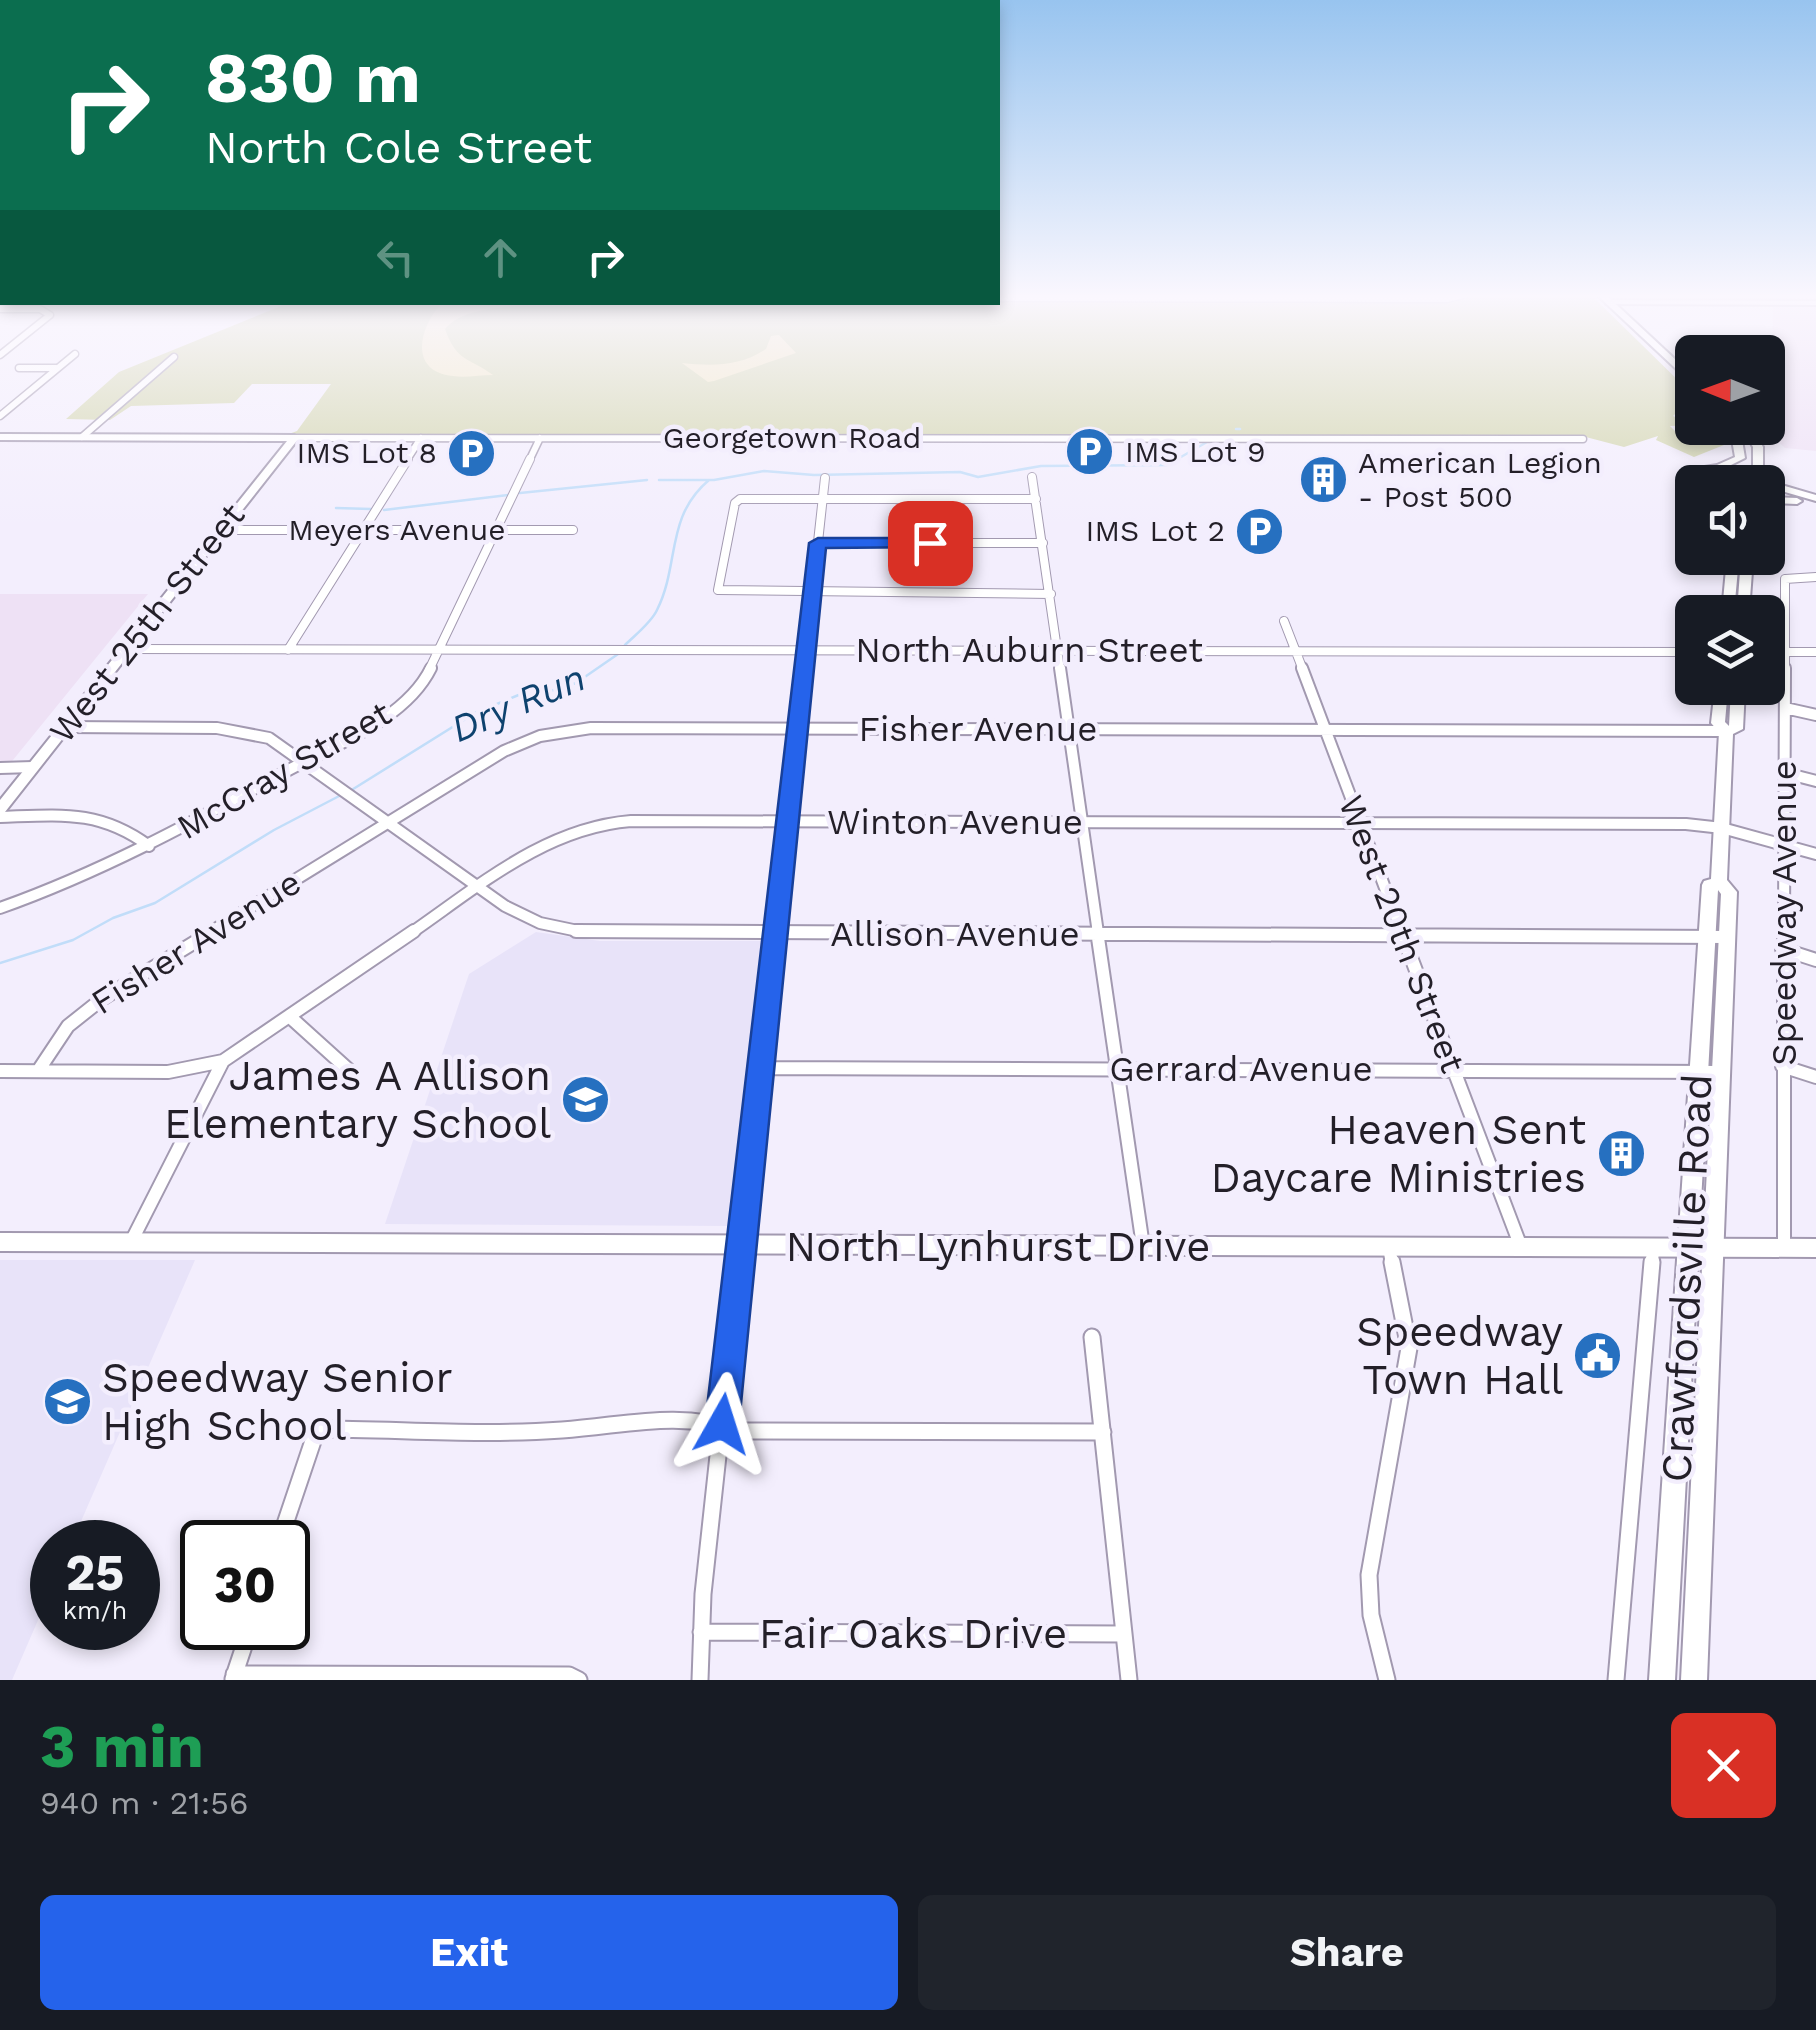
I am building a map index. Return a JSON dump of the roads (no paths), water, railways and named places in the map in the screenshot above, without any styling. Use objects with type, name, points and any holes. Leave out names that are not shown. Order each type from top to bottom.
[{"type":"main road","name":"Georgetown Road","points":[[0,437],[294,438]]},
{"type":"main road","name":"West 25th Street","points":[[0,813],[294,438]]},
{"type":"main road","points":[[1716,465],[1739,459],[1737,445]]},
{"type":"main road","points":[[1785,491],[1816,499]]},
{"type":"main road","name":"Crawfordsville Road","points":[[1720,705],[1718,724],[1726,731]]},
{"type":"main road","name":"Crawfordsville Road","points":[[1726,731],[1736,729],[1737,705]]},
{"type":"main road","name":"Crawfordsville Road","points":[[1694,1680],[1729,892],[1720,882],[1726,731]]},
{"type":"main road","name":"Crawfordsville Road","points":[[1662,1680],[1706,936],[1710,885],[1720,882]]},
{"type":"main road","name":"North Lynhurst Drive","points":[[0,1242],[1816,1248]]},
{"type":"street","points":[[0,416],[52,372]]},
{"type":"street","points":[[82,438],[157,372]]},
{"type":"street","name":"Georgetown Road","points":[[294,438],[1584,439]]},
{"type":"street","points":[[288,650],[421,438]]},
{"type":"street","name":"McCray Street","points":[[0,908],[81,878],[149,846],[399,705],[421,684],[439,651],[540,438]]},
{"type":"street","points":[[1032,477],[1142,1246]]},
{"type":"street","points":[[700,1680],[701,1632],[722,1424],[825,478]]},
{"type":"street","points":[[1036,499],[739,500],[718,588],[721,592],[1050,594]]},
{"type":"street","name":"Meyers Avenue","points":[[220,530],[573,530]]},
{"type":"street","points":[[818,543],[1043,544]]},
{"type":"street","name":"Speedway Avenue","points":[[1785,595],[1785,579],[1816,577]]},
{"type":"street","name":"West 20th Street","points":[[1284,621],[1521,1247]]},
{"type":"street","name":"North Auburn Street","points":[[126,650],[1675,652]]},
{"type":"street","points":[[1785,652],[1816,652]]},
{"type":"street","points":[[1785,708],[1816,715]]},
{"type":"street","name":"Speedway Avenue","points":[[1784,1248],[1785,708]]},
{"type":"street","name":"Allison Avenue","points":[[64,727],[237,730],[274,741],[521,916],[568,930],[1726,937]]},
{"type":"street","name":"Fisher Avenue","points":[[38,1071],[68,1026],[93,1005],[504,751],[552,732],[592,728],[1726,731]]},
{"type":"street","points":[[0,768],[33,767]]},
{"type":"street","points":[[1785,773],[1816,781]]},
{"type":"street","points":[[0,813],[104,818],[126,826],[149,846]]},
{"type":"street","name":"Winton Avenue","points":[[131,1243],[223,1060],[544,843],[591,826],[631,821],[1686,824],[1722,828],[1784,845]]},
{"type":"street","points":[[1784,845],[1816,854]]},
{"type":"street","points":[[1782,950],[1816,960]]},
{"type":"street","points":[[289,1016],[351,1072]]},
{"type":"street","points":[[0,1071],[174,1072],[223,1060]]},
{"type":"street","points":[[1782,1066],[1816,1076]]},
{"type":"street","name":"Gerrard Avenue","points":[[761,1068],[1720,1072]]},
{"type":"street","points":[[1387,1680],[1371,1615],[1369,1575],[1409,1348],[1389,1247]]},
{"type":"street","name":"Crawfordsville Road","points":[[1616,1680],[1653,1248]]},
{"type":"street","points":[[1092,1337],[1129,1680]]},
{"type":"street","points":[[287,1520],[318,1429],[561,1430],[643,1418],[702,1418],[743,1431],[1102,1432]]},
{"type":"street","name":"Fair Oaks Drive","points":[[701,1632],[1124,1634]]},
{"type":"street","points":[[242,1650],[233,1677],[569,1676],[579,1680]]},
{"type":"waterway","name":"Dry Run","points":[[709,480],[764,471],[814,475],[960,472],[978,477],[1041,466],[1167,465],[1207,442]]},
{"type":"waterway","points":[[520,493],[647,480]]},
{"type":"waterway","points":[[659,480],[709,480]]},
{"type":"waterway","name":"Dry Run","points":[[625,645],[657,610],[679,525],[695,494],[709,480]]},
{"type":"waterway","points":[[384,510],[508,495]]},
{"type":"waterway","points":[[336,508],[371,509]]},
{"type":"waterway","name":"Dry Run","points":[[350,791],[475,713],[521,694],[541,694],[576,683],[621,652]]},
{"type":"waterway","name":"Dry Run","points":[[0,963],[73,940],[113,918],[155,903],[274,830],[343,794]]},
{"type":"place","name":"IMS Lot 9","points":[[1090,452]]},
{"type":"place","name":"IMS Lot 8","points":[[472,453]]},
{"type":"place","name":"American Legion - Post 500","points":[[1323,480]]},
{"type":"place","name":"IMS Lot 2","points":[[1260,531]]},
{"type":"place","name":"James A Allison Elementary School","points":[[586,1099]]},
{"type":"place","name":"Heaven Sent Daycare Ministries","points":[[1621,1153]]},
{"type":"place","name":"Speedway Town Hall","points":[[1598,1355]]},
{"type":"place","name":"Speedway Senior High School","points":[[67,1401]]}]
